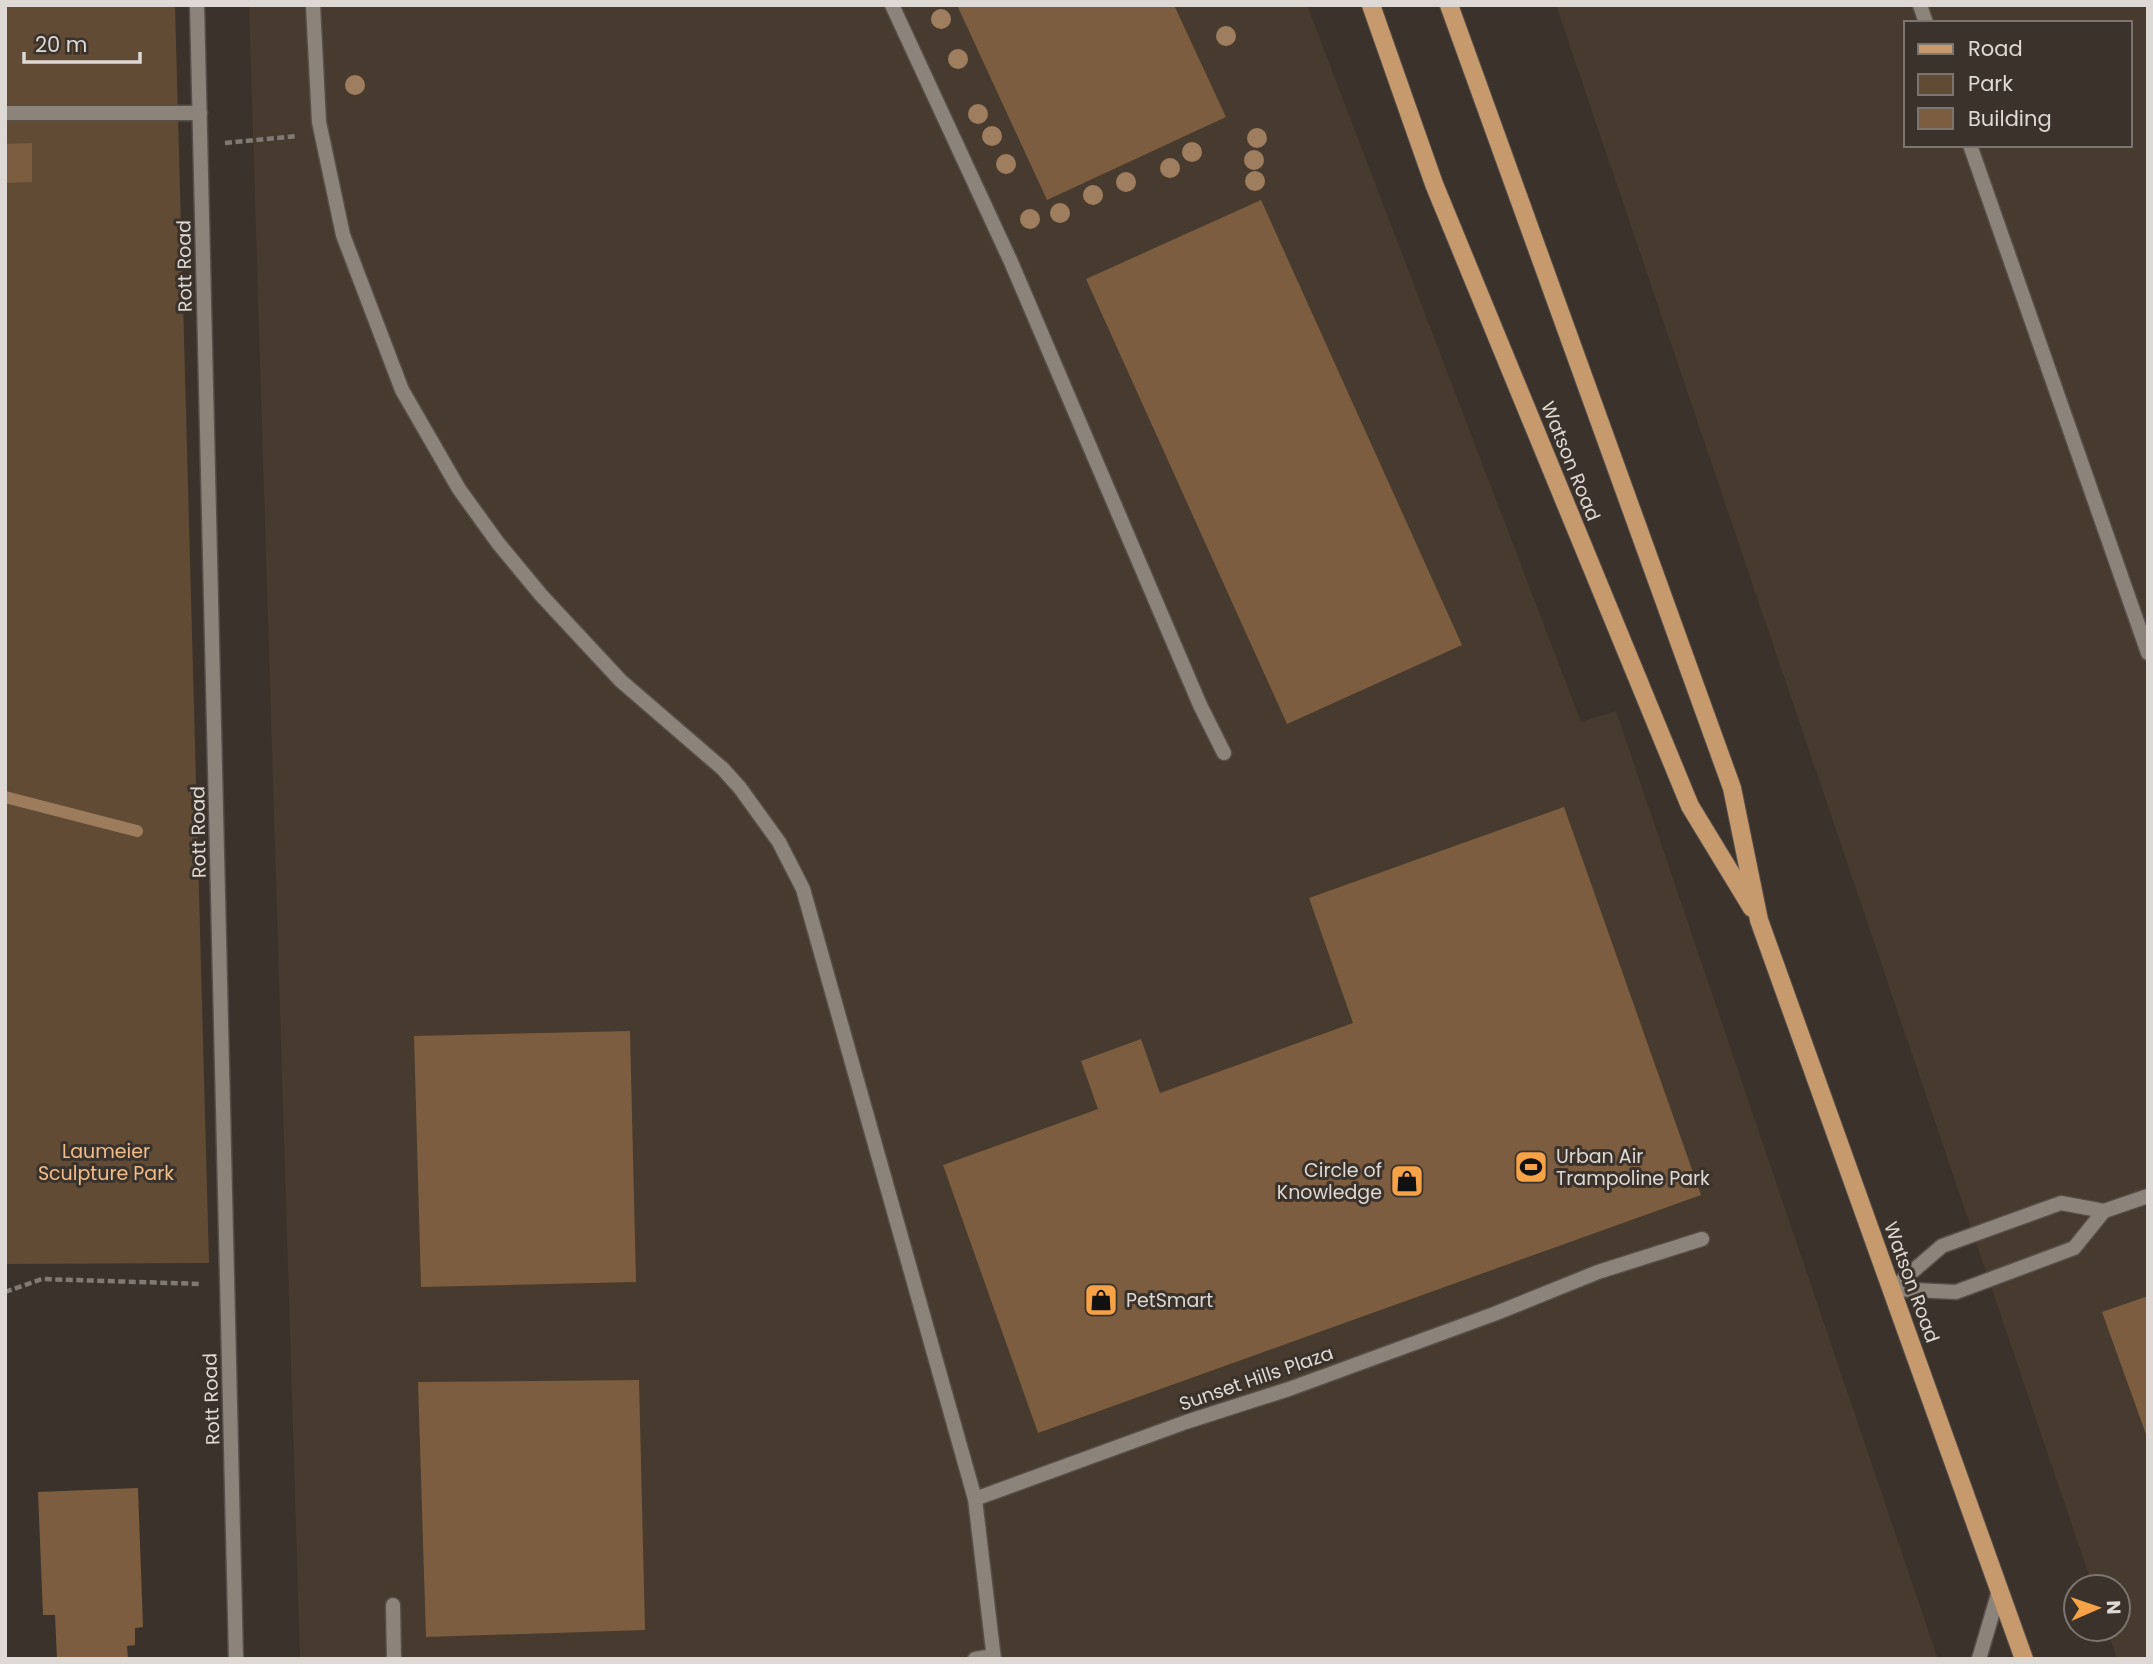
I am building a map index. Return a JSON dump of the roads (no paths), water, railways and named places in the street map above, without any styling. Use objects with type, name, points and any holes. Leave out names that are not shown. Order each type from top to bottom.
[{"type":"main road","name":"Watson Road","points":[[1371,5],[1434,184],[1690,806],[1759,920]]},
{"type":"main road","name":"Watson Road","points":[[1449,5],[1732,788],[1759,920],[2024,1659]]},
{"type":"street","name":"Rott Road","points":[[197,5],[236,1659]]},
{"type":"street","points":[[313,5],[319,122],[343,234],[402,390],[459,489],[541,596],[621,681],[723,769],[740,788],[779,842],[803,889],[975,1499],[993,1657],[975,1659]]},
{"type":"street","points":[[892,5],[1011,262],[1200,705],[1224,753]]},
{"type":"street","points":[[5,113],[200,113]]},
{"type":"street","points":[[1970,147],[2148,653]]},
{"type":"street","points":[[1892,1289],[1942,1246],[2061,1203],[2104,1211],[2148,1196]]},
{"type":"street","points":[[1892,1289],[1956,1292],[2074,1248],[2104,1211]]},
{"type":"street","name":"Sunset Hills Plaza","points":[[975,1499],[1186,1422],[1289,1389],[1494,1314],[1598,1272],[1702,1239]]},
{"type":"street","points":[[1979,1659],[1999,1591]]},
{"type":"street","points":[[393,1605],[394,1659]]},
{"type":"waterway","points":[[5,797],[137,831]]},
{"type":"place","name":"Urban Air Trampoline Park","points":[[1531,1167]]},
{"type":"place","name":"Circle of Knowledge","points":[[1407,1181]]},
{"type":"place","name":"PetSmart","points":[[1101,1300]]},
{"type":"park label","name":"Laumeier Sculpture Park","points":[[106,1162]]}]
